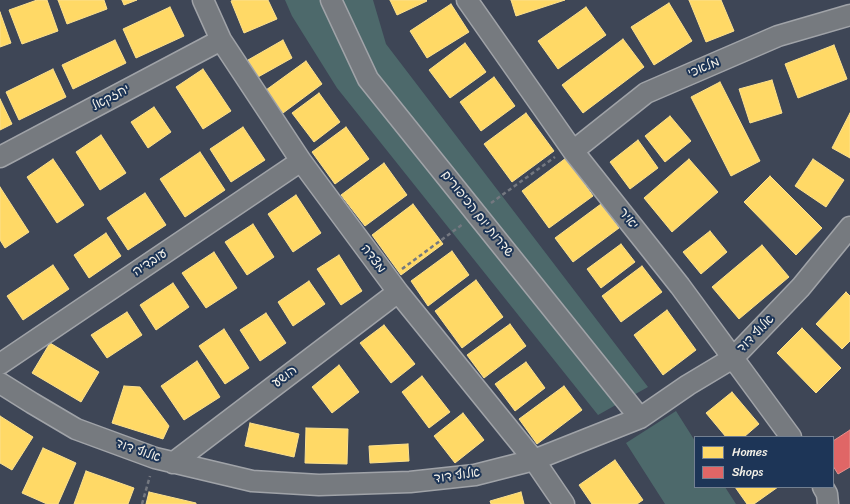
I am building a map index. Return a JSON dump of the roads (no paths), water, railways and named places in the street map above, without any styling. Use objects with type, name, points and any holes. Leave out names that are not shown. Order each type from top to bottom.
[{"type":"street","name":"מצדה","points":[[203,0],[221,40],[300,161],[398,292],[534,460],[564,504]]},
{"type":"street","name":"שדרות יום הכיפורים","points":[[331,0],[368,79],[640,418]]},
{"type":"street","name":"יאיר","points":[[467,0],[573,151],[680,286],[789,436]]},
{"type":"street","name":"מלאכי","points":[[573,151],[646,93],[778,36],[850,15]]},
{"type":"street","name":"יחזקאל","points":[[0,156],[221,40]]},
{"type":"street","name":"עובדיה","points":[[0,364],[300,161]]},
{"type":"street","name":"אלוף דוד","points":[[0,383],[76,429],[164,460],[252,481],[319,485],[417,482],[475,475],[534,460],[640,418],[688,385],[733,358],[801,287],[850,227]]},
{"type":"street","name":"הושע","points":[[164,460],[398,292]]},
{"type":"street","points":[[824,488],[827,494],[828,504]]}]
